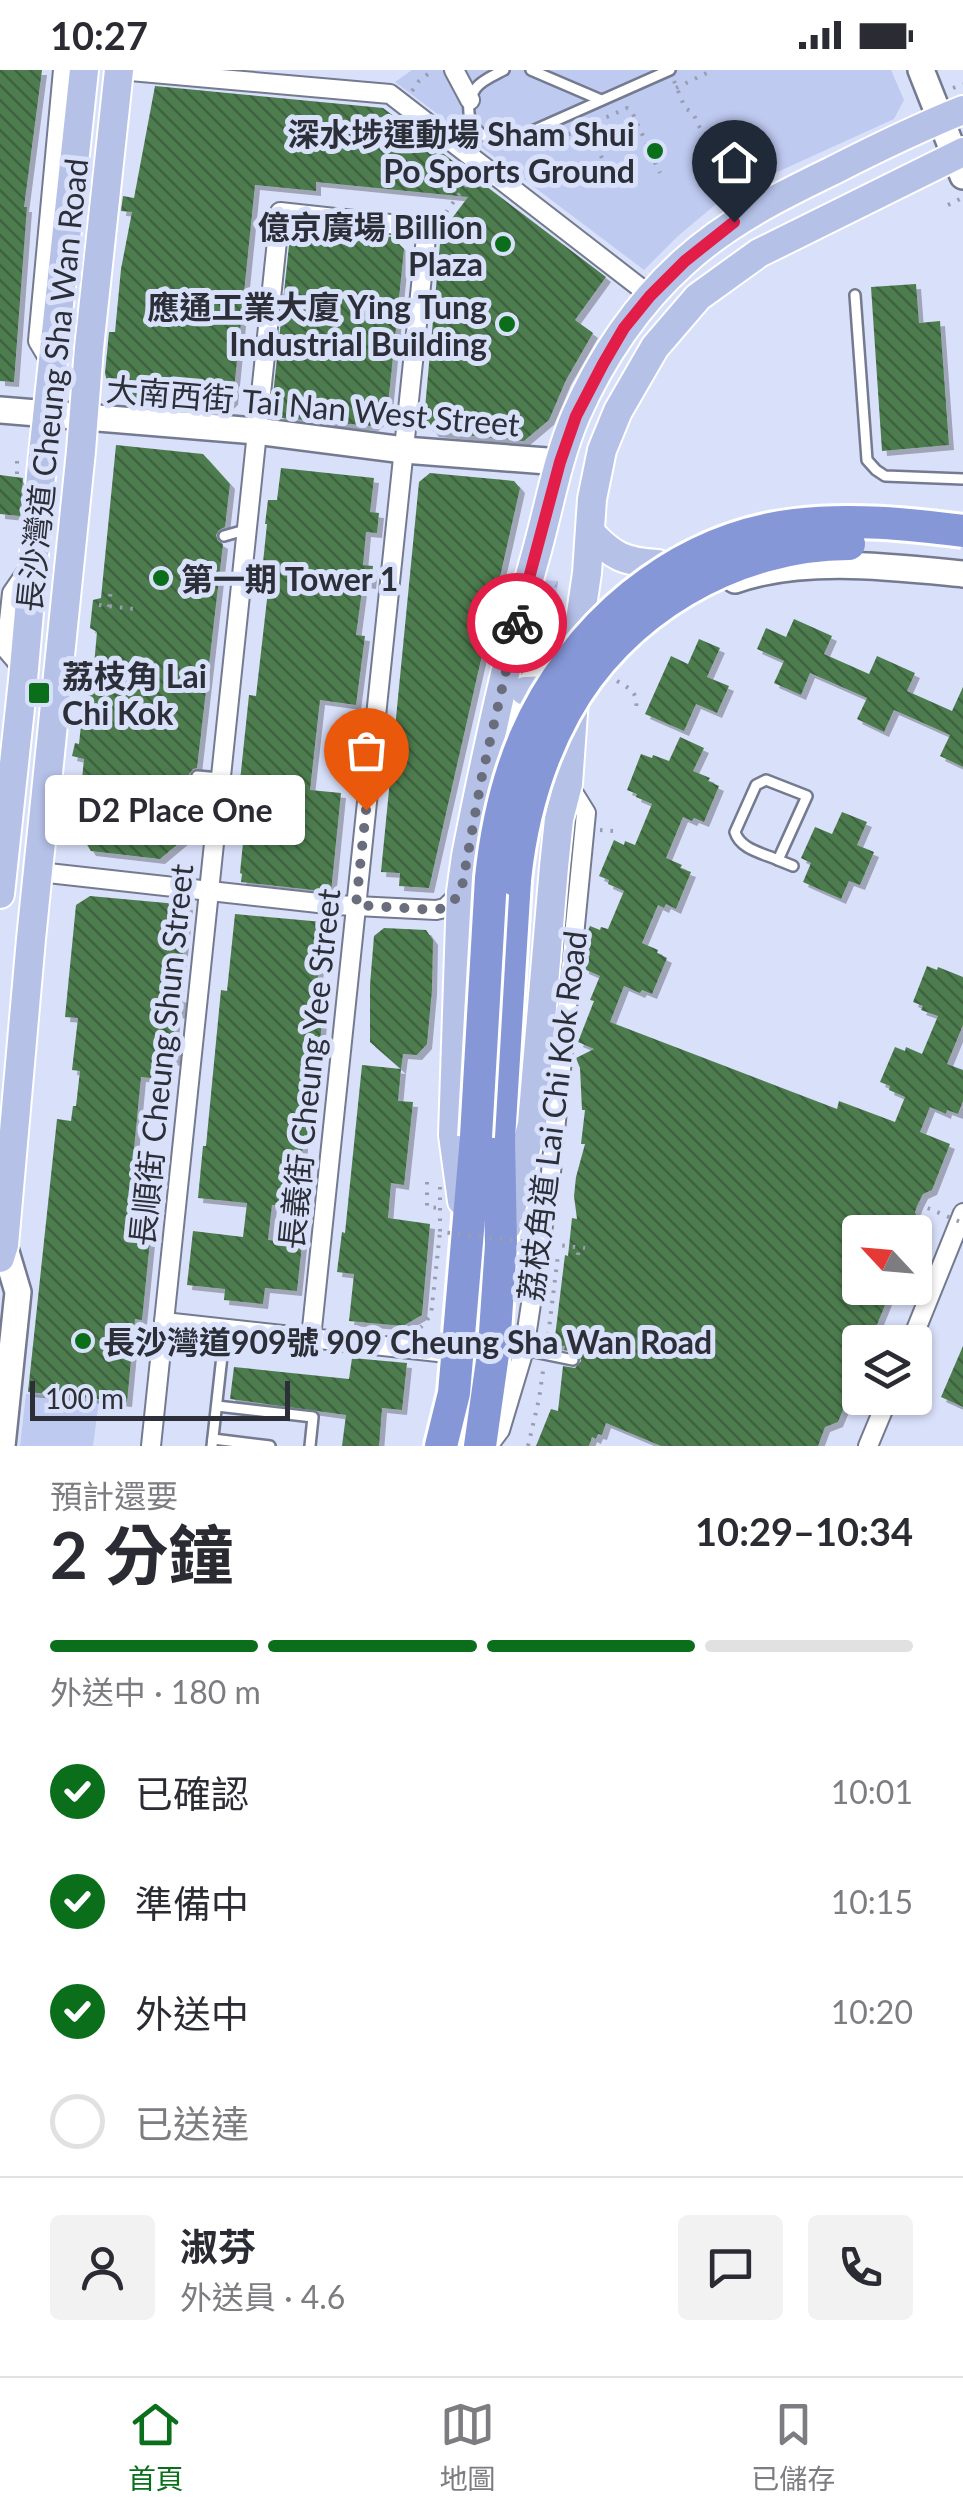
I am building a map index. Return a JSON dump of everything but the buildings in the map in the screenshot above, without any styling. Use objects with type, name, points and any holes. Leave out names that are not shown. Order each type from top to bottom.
[{"type":"highway","points":[[502,1245],[487,1138],[491,878],[508,785],[540,705],[600,624],[652,581],[708,548],[795,525],[850,522],[963,532]]},
{"type":"highway","points":[[441,1446],[454,1393],[453,1230],[487,1138],[523,826],[538,772],[572,700],[601,661],[639,623],[676,595],[734,564],[796,548],[834,544],[963,552]]},
{"type":"highway","name":"荔枝角道 Lai Chi Kok Road","points":[[480,1446],[494,1347],[502,1245]]},
{"type":"main road","name":"長沙灣道 Cheung Sha Wan Road","points":[[0,894],[7,761],[24,670],[84,70]]},
{"type":"main road","name":"長沙灣道 Cheung Sha Wan Road","points":[[2,1252],[119,70]]},
{"type":"main road","points":[[453,1230],[461,892],[466,856],[516,625],[576,416],[624,328],[685,261],[734,222],[952,114]]},
{"type":"main road","name":"荔枝角道 Lai Chi Kok Road","points":[[502,1245],[532,1124],[557,836],[568,784],[592,499],[602,450],[618,410],[654,347],[698,297],[759,253],[961,161]]},
{"type":"main road","points":[[560,462],[602,450]]},
{"type":"main road","points":[[590,532],[619,558],[658,564]]},
{"type":"main road","points":[[525,691],[552,692],[572,710]]},
{"type":"street","name":"長沙灣道 Cheung Sha Wan Road","points":[[54,366],[38,342],[63,70]]},
{"type":"street","points":[[119,70],[390,94],[650,296]]},
{"type":"street","points":[[454,70],[470,100]]},
{"type":"street","points":[[921,70],[952,114],[961,161]]},
{"type":"street","name":"長義街 Cheung Yee Street","points":[[256,431],[280,212],[428,228],[311,1338]]},
{"type":"street","name":"大南西街 Tai Nan West Street","points":[[0,410],[560,462]]},
{"type":"street","name":"長順街 Cheung Shun Street","points":[[150,1446],[256,431]]},
{"type":"street","points":[[486,758],[543,666],[579,626],[622,588],[658,564],[721,535],[798,517],[895,514],[963,523]]},
{"type":"street","points":[[572,710],[602,668],[634,639],[676,607],[745,576],[826,566],[963,574]]},
{"type":"street","name":"荔枝角道 Lai Chi Kok Road","points":[[488,1446],[500,1430],[524,1350],[552,1172],[586,813],[568,784]]},
{"type":"street","points":[[39,872],[336,905],[436,910],[445,908],[461,892]]},
{"type":"street","points":[[918,1325],[963,1214]]},
{"type":"street","name":"長沙灣道 Cheung Sha Wan Road","points":[[2,1252],[18,1292],[2,1446]]},
{"type":"street","points":[[164,1322],[456,1354]]},
{"type":"street","points":[[868,1446],[881,1415]]},
{"type":"lane","points":[[504,70],[477,86],[470,100],[474,127],[493,142],[501,143],[670,70]]},
{"type":"lane","points":[[531,70],[601,100]]},
{"type":"lane","points":[[856,295],[867,460],[885,476],[963,479]]},
{"type":"lane","points":[[224,536],[246,529]]},
{"type":"lane","points":[[196,776],[220,778]]},
{"type":"lane","points":[[778,860],[807,796],[774,782],[761,781],[736,837],[744,846],[778,860],[793,866]]},
{"type":"lane","points":[[225,1328],[213,1442],[270,1446]]},
{"type":"lane","points":[[524,1350],[573,1360]]},
{"type":"lane","points":[[217,1406],[313,1417],[310,1446]]},
{"type":"path","points":[[403,103],[419,81],[434,70]]},
{"type":"path","points":[[670,70],[685,108],[693,113],[725,182]]},
{"type":"path","points":[[676,88],[713,70]]},
{"type":"path","points":[[548,143],[627,108],[660,173]]},
{"type":"path","points":[[588,125],[614,187]]},
{"type":"path","points":[[438,224],[481,164]]},
{"type":"path","points":[[948,205],[963,198]]},
{"type":"path","points":[[17,460],[17,478]]},
{"type":"path","points":[[109,607],[111,588]]},
{"type":"path","points":[[99,606],[134,609]]},
{"type":"path","points":[[614,679],[635,691],[636,710]]},
{"type":"path","points":[[600,830],[614,831]]},
{"type":"path","points":[[427,1182],[427,1207],[440,1208]]},
{"type":"path","points":[[440,1186],[440,1208],[453,1230]]},
{"type":"path","points":[[918,1204],[963,1223]]},
{"type":"path","points":[[453,1230],[582,1248],[578,1255]]},
{"type":"path","points":[[405,1332],[421,1327],[430,1315],[437,1254],[453,1230]]},
{"type":"green space","name":"深水埗運動場 Sham Shui Po Sports Ground","points":[[412,70],[891,70],[904,100],[894,119],[751,184],[715,205],[644,270],[395,82]]},
{"type":"green space","points":[[542,580],[558,581],[553,617],[562,617],[562,621],[528,668],[523,666]]},
{"type":"green space","points":[[26,1394],[99,1401],[93,1446],[20,1446]]},
{"type":"way so far","points":[[366,810],[356,905],[445,908],[461,892],[500,689],[517,623]]},
{"type":"place","name":"深水埗運動場 Sham Shui Po Sports Ground","points":[[655,151]]},
{"type":"place","name":"億京廣場 Billion Plaza","points":[[503,244]]},
{"type":"place","name":"應通工業大廈 Ying Tung Industrial Building","points":[[507,324]]},
{"type":"place","name":"第一期 Tower 1","points":[[161,578]]},
{"type":"place","name":"荔枝角 Lai Chi Kok","points":[[39,693]]},
{"type":"place","name":"D2 Place One","points":[[366,810]]},
{"type":"place","name":"長沙灣道909號 909 Cheung Sha Wan Road","points":[[83,1341]]},
{"type":"route","points":[[517,623],[560,462],[576,416],[603,364],[624,328],[650,296],[685,261],[734,222]]}]
